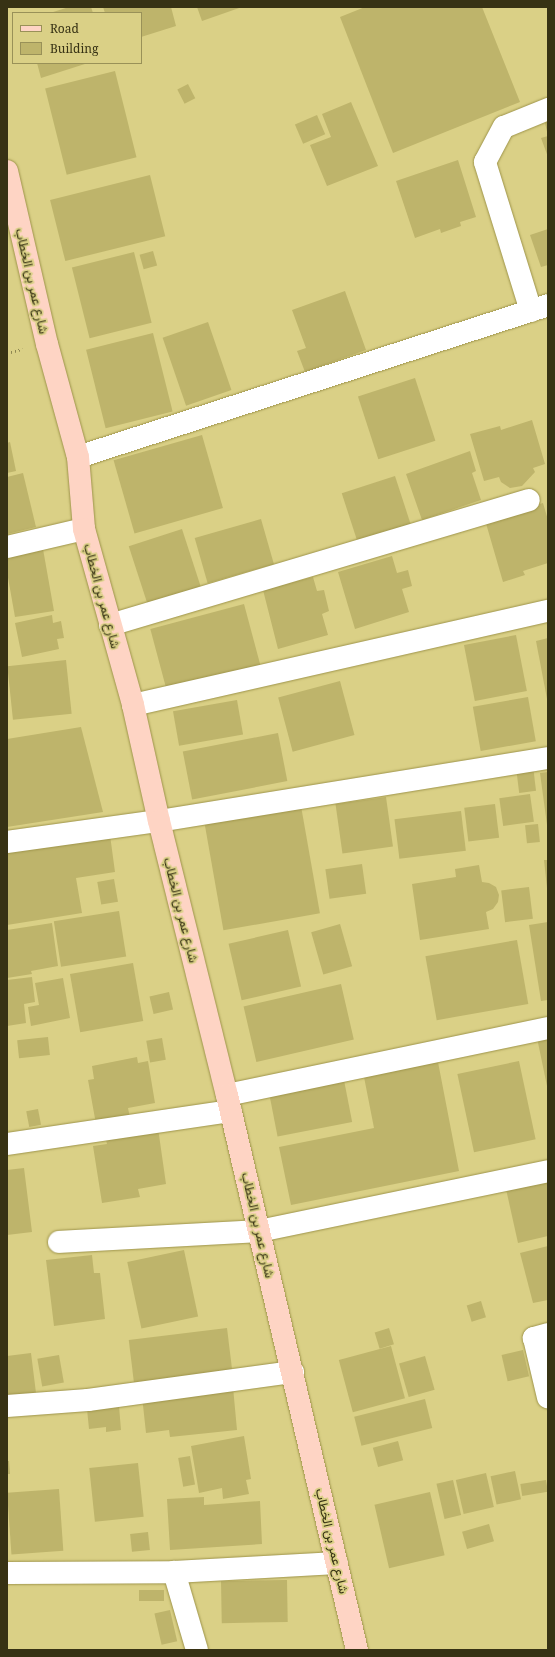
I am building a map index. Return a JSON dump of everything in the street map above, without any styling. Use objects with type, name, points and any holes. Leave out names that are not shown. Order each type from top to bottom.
[{"type":"main road","name":"شارع عمر بن الخطاب","points":[[7,171],[47,344],[78,457],[84,529],[133,705],[159,821],[229,1103],[293,1372],[357,1650]]},
{"type":"street","points":[[78,457],[539,308],[485,162],[504,127],[548,109]]},
{"type":"street","points":[[110,625],[529,500]]},
{"type":"street","points":[[7,547],[84,529]]},
{"type":"street","points":[[133,705],[548,611]]},
{"type":"street","points":[[7,842],[159,821],[548,758]]},
{"type":"street","points":[[7,1144],[229,1103],[548,1028]]},
{"type":"street","points":[[60,1242],[259,1231],[548,1171]]},
{"type":"street","points":[[548,1334],[534,1338],[548,1397]]},
{"type":"street","points":[[7,1406],[88,1400],[293,1372]]},
{"type":"street","points":[[7,1573],[174,1572],[337,1563]]},
{"type":"street","points":[[174,1572],[197,1650]]},
{"type":"building","points":[[69,7],[91,7],[93,12],[53,12]]},
{"type":"building","points":[[103,7],[171,7],[176,26],[142,37],[142,12],[105,12]]},
{"type":"building","points":[[197,7],[242,7],[202,21]]},
{"type":"building","points":[[365,7],[482,7],[520,102],[393,153],[340,17]]},
{"type":"building","points":[[37,64],[85,64],[41,78]]},
{"type":"building","points":[[115,71],[137,157],[67,175],[45,88]]},
{"type":"building","points":[[188,84],[195,98],[185,104],[177,89]]},
{"type":"building","points":[[351,102],[378,166],[327,186],[310,145],[331,137],[322,114]]},
{"type":"building","points":[[317,115],[325,134],[303,144],[295,124]]},
{"type":"building","points":[[548,120],[548,136],[545,123]]},
{"type":"building","points":[[548,136],[548,157],[541,138]]},
{"type":"building","points":[[458,160],[476,217],[460,222],[461,226],[441,233],[440,229],[415,238],[396,181]]},
{"type":"building","points":[[150,175],[165,236],[65,261],[50,200]]},
{"type":"building","points":[[548,229],[548,265],[541,267],[530,235]]},
{"type":"building","points":[[153,251],[157,265],[144,269],[140,255]]},
{"type":"building","points":[[134,252],[152,323],[90,338],[72,267]]},
{"type":"building","points":[[345,291],[366,350],[305,372],[297,351],[306,348],[292,310]]},
{"type":"building","points":[[208,322],[231,390],[186,406],[163,338]]},
{"type":"building","points":[[153,333],[173,412],[106,428],[86,350]]},
{"type":"building","points":[[415,378],[435,441],[378,459],[358,397]]},
{"type":"building","points":[[532,420],[545,464],[533,468],[535,472],[522,486],[510,488],[501,482],[499,477],[484,481],[470,434],[500,426],[501,430]]},
{"type":"building","points":[[202,435],[223,508],[135,533],[114,460]]},
{"type":"building","points":[[10,442],[16,471],[7,473],[7,443]]},
{"type":"building","points":[[470,451],[476,471],[472,473],[481,500],[422,520],[406,474]]},
{"type":"building","points":[[23,473],[36,527],[7,534],[7,477]]},
{"type":"building","points":[[395,476],[411,525],[358,542],[342,493]]},
{"type":"building","points":[[543,503],[548,520],[548,563],[523,571],[525,575],[503,582],[485,520]]},
{"type":"building","points":[[261,519],[274,564],[208,583],[195,538]]},
{"type":"building","points":[[182,529],[201,587],[148,604],[129,546]]},
{"type":"building","points":[[43,549],[54,611],[15,617],[7,572],[7,555]]},
{"type":"building","points":[[392,556],[397,573],[408,570],[412,586],[402,589],[409,612],[355,629],[338,572]]},
{"type":"building","points":[[313,577],[317,591],[324,590],[329,611],[322,614],[328,635],[278,649],[263,590]]},
{"type":"building","points":[[244,604],[262,671],[168,696],[150,629]]},
{"type":"building","points":[[52,615],[53,623],[61,621],[64,638],[57,639],[59,649],[22,657],[15,623]]},
{"type":"building","points":[[516,635],[527,691],[475,701],[464,645]]},
{"type":"building","points":[[548,638],[548,699],[547,699],[536,641]]},
{"type":"building","points":[[66,660],[72,714],[13,720],[7,666]]},
{"type":"building","points":[[340,681],[354,735],[293,752],[278,698]]},
{"type":"building","points":[[528,697],[536,741],[481,751],[473,707]]},
{"type":"building","points":[[237,700],[243,734],[179,746],[173,711]]},
{"type":"building","points":[[81,727],[103,812],[7,827],[7,739]]},
{"type":"building","points":[[278,733],[287,781],[192,800],[183,752]]},
{"type":"building","points":[[533,766],[536,791],[519,793],[516,768]]},
{"type":"building","points":[[548,772],[548,825],[547,825],[540,773]]},
{"type":"building","points":[[530,794],[534,822],[503,826],[499,798]]},
{"type":"building","points":[[386,797],[393,847],[342,854],[335,804]]},
{"type":"building","points":[[495,804],[499,838],[468,842],[464,808]]},
{"type":"building","points":[[301,806],[320,913],[223,930],[204,823]]},
{"type":"building","points":[[461,811],[466,851],[399,859],[394,819]]},
{"type":"building","points":[[538,824],[540,842],[527,843],[525,825]]},
{"type":"building","points":[[110,835],[115,872],[76,878],[82,913],[7,925],[7,851]]},
{"type":"building","points":[[544,860],[548,860],[548,888],[547,888]]},
{"type":"building","points":[[362,864],[366,894],[330,899],[325,869]]},
{"type":"building","points":[[479,865],[482,882],[489,883],[496,887],[499,895],[498,902],[493,909],[486,912],[489,929],[420,940],[412,884],[456,877],[455,869]]},
{"type":"building","points":[[114,879],[118,902],[101,905],[97,882]]},
{"type":"building","points":[[529,887],[533,919],[505,922],[501,890]]},
{"type":"building","points":[[119,911],[126,956],[61,967],[54,921]]},
{"type":"building","points":[[548,922],[548,1000],[541,1001],[529,925]]},
{"type":"building","points":[[52,923],[58,966],[31,971],[32,974],[7,978],[7,930]]},
{"type":"building","points":[[340,924],[352,966],[323,975],[311,932]]},
{"type":"building","points":[[288,930],[301,987],[242,1000],[229,944]]},
{"type":"building","points":[[517,940],[528,1004],[437,1020],[425,956]]},
{"type":"building","points":[[133,963],[143,1021],[80,1032],[70,974]]},
{"type":"building","points":[[32,977],[35,1002],[24,1004],[26,1023],[7,1026],[7,980]]},
{"type":"building","points":[[63,978],[70,1018],[31,1026],[28,1007],[39,1005],[35,983]]},
{"type":"building","points":[[341,984],[354,1040],[256,1062],[244,1006]]},
{"type":"building","points":[[169,992],[173,1010],[154,1014],[150,996]]},
{"type":"building","points":[[548,1031],[548,1086],[547,1086],[536,1033]]},
{"type":"building","points":[[48,1037],[50,1055],[19,1058],[17,1040]]},
{"type":"building","points":[[162,1038],[166,1060],[150,1062],[146,1041]]},
{"type":"building","points":[[137,1057],[138,1063],[148,1061],[155,1103],[128,1108],[130,1118],[96,1124],[88,1080],[94,1079],[92,1066]]},
{"type":"building","points":[[519,1061],[536,1139],[474,1152],[457,1074]]},
{"type":"building","points":[[438,1062],[459,1171],[291,1205],[279,1147],[374,1128],[364,1077]]},
{"type":"building","points":[[343,1075],[352,1122],[278,1137],[268,1090]]},
{"type":"building","points":[[38,1109],[41,1125],[29,1127],[26,1111]]},
{"type":"building","points":[[158,1128],[166,1184],[138,1189],[140,1197],[102,1203],[93,1146],[107,1144],[105,1136]]},
{"type":"building","points":[[24,1168],[32,1232],[7,1235],[7,1170]]},
{"type":"building","points":[[548,1180],[548,1236],[518,1243],[506,1189]]},
{"type":"building","points":[[548,1246],[548,1300],[533,1303],[520,1253]]},
{"type":"building","points":[[184,1250],[198,1317],[141,1329],[127,1262]]},
{"type":"building","points":[[92,1255],[94,1273],[100,1273],[105,1319],[54,1326],[46,1260]]},
{"type":"building","points":[[481,1301],[486,1317],[472,1322],[467,1305]]},
{"type":"building","points":[[227,1328],[232,1371],[134,1383],[129,1340]]},
{"type":"building","points":[[389,1328],[394,1344],[380,1349],[375,1332]]},
{"type":"building","points":[[391,1346],[405,1398],[353,1412],[339,1360]]},
{"type":"building","points":[[523,1350],[529,1376],[508,1381],[502,1355]]},
{"type":"building","points":[[31,1353],[36,1393],[7,1396],[7,1356]]},
{"type":"building","points":[[59,1355],[64,1383],[42,1386],[37,1359]]},
{"type":"building","points":[[425,1356],[435,1390],[409,1397],[399,1363]]},
{"type":"building","points":[[233,1387],[237,1430],[170,1437],[169,1430],[146,1433],[142,1396]]},
{"type":"building","points":[[425,1399],[432,1428],[361,1446],[354,1417]]},
{"type":"building","points":[[119,1406],[121,1430],[106,1432],[106,1427],[89,1429],[87,1409]]},
{"type":"building","points":[[244,1436],[251,1479],[246,1480],[249,1494],[223,1499],[222,1488],[199,1493],[191,1446]]},
{"type":"building","points":[[398,1441],[403,1460],[378,1467],[373,1448]]},
{"type":"building","points":[[190,1456],[195,1485],[183,1487],[178,1458]]},
{"type":"building","points":[[7,1461],[9,1461],[10,1474],[7,1474]]},
{"type":"building","points":[[138,1463],[144,1517],[95,1522],[89,1468]]},
{"type":"building","points":[[515,1471],[521,1499],[497,1505],[491,1476]]},
{"type":"building","points":[[486,1473],[494,1507],[464,1514],[456,1480]]},
{"type":"building","points":[[453,1480],[461,1515],[445,1519],[436,1484]]},
{"type":"building","points":[[546,1480],[548,1492],[522,1496],[520,1484]]},
{"type":"building","points":[[59,1489],[63,1551],[11,1554],[7,1493]]},
{"type":"building","points":[[430,1492],[445,1555],[389,1568],[374,1505]]},
{"type":"building","points":[[204,1497],[204,1505],[260,1501],[262,1544],[170,1550],[167,1499]]},
{"type":"building","points":[[489,1524],[494,1541],[467,1549],[462,1532]]},
{"type":"building","points":[[148,1532],[150,1550],[132,1552],[130,1534]]},
{"type":"building","points":[[287,1580],[288,1622],[222,1623],[221,1581]]},
{"type":"building","points":[[139,1590],[164,1590],[164,1601],[139,1601]]},
{"type":"building","points":[[170,1610],[177,1641],[162,1645],[154,1614]]}]
